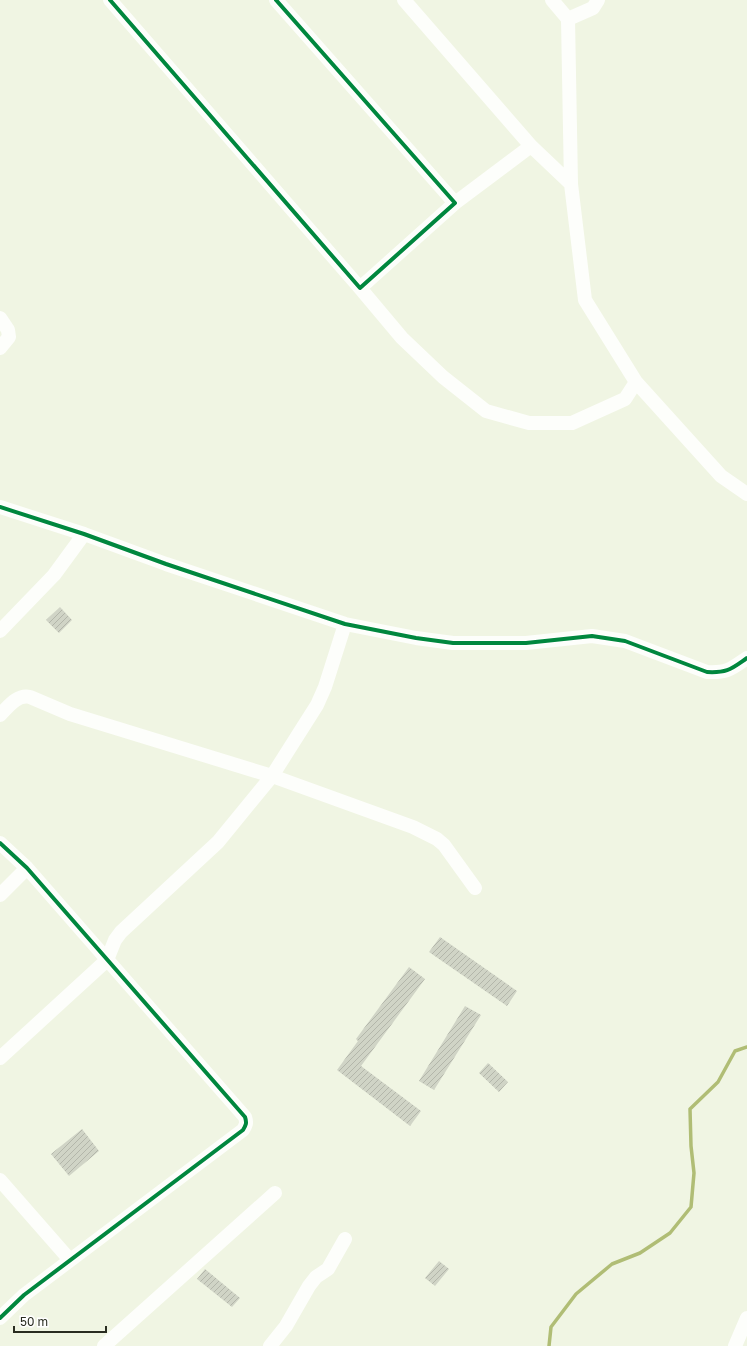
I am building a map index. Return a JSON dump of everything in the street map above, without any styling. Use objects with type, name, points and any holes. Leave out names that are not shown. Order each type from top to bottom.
[{"type":"street","points":[[110,0],[402,338],[443,376],[486,411],[529,423],[572,423],[625,399],[636,382]]},
{"type":"street","points":[[276,0],[455,203]]},
{"type":"street","points":[[404,0],[531,146],[571,184]]},
{"type":"street","points":[[552,0],[568,19],[571,184],[585,300],[636,382],[721,476],[747,494]]},
{"type":"street","points":[[568,19],[593,8],[598,0]]},
{"type":"street","points":[[360,288],[455,203],[531,146]]},
{"type":"street","points":[[0,318],[8,330],[9,337],[0,348]]},
{"type":"street","points":[[1,510],[84,534],[166,564],[345,624],[416,638],[453,643],[526,643],[592,636],[625,641],[708,672],[720,673],[730,670],[747,658]]},
{"type":"street","points":[[0,631],[54,575],[84,534]]},
{"type":"street","points":[[0,1058],[107,960],[115,940],[121,932],[218,842],[272,776],[318,705],[345,624]]},
{"type":"street","points":[[0,715],[13,702],[24,696],[70,714],[272,776],[425,832],[444,845],[475,888]]},
{"type":"street","points":[[0,843],[27,868],[245,1117],[247,1122],[243,1130],[24,1295],[0,1318]]},
{"type":"street","points":[[0,894],[27,868]]},
{"type":"street","points":[[0,1180],[70,1260]]},
{"type":"street","points":[[104,1346],[275,1193]]},
{"type":"street","points":[[270,1346],[286,1326],[309,1286],[316,1277],[328,1269],[345,1239]]},
{"type":"street","points":[[735,1346],[747,1318]]},
{"type":"building","points":[[60,607],[72,620],[59,633],[46,620]]},
{"type":"building","points":[[440,937],[517,991],[507,1006],[429,952]]},
{"type":"building","points":[[409,967],[425,979],[361,1066],[421,1111],[410,1126],[337,1070],[358,1041],[356,1039]]},
{"type":"building","points":[[465,1006],[481,1015],[434,1090],[419,1081]]},
{"type":"building","points":[[488,1063],[508,1082],[499,1092],[479,1073]]},
{"type":"building","points":[[82,1129],[99,1151],[69,1176],[51,1154]]},
{"type":"building","points":[[439,1261],[449,1269],[435,1286],[425,1278]]},
{"type":"building","points":[[205,1269],[240,1298],[232,1307],[197,1279]]},
{"type":"waterway","points":[[549,1346],[551,1327],[576,1294],[612,1264],[640,1253],[670,1233],[691,1207],[694,1173],[691,1146],[690,1109],[718,1082],[735,1051],[747,1047]]},
{"type":"cycle path","points":[[110,0],[360,288],[455,203],[276,0]]},
{"type":"cycle path","points":[[0,507],[84,534],[166,564],[345,624],[416,638],[453,643],[526,643],[592,636],[625,641],[707,672],[729,670],[747,658]]},
{"type":"cycle path","points":[[0,843],[27,868],[245,1117],[246,1122],[243,1130],[24,1295],[0,1318]]}]
